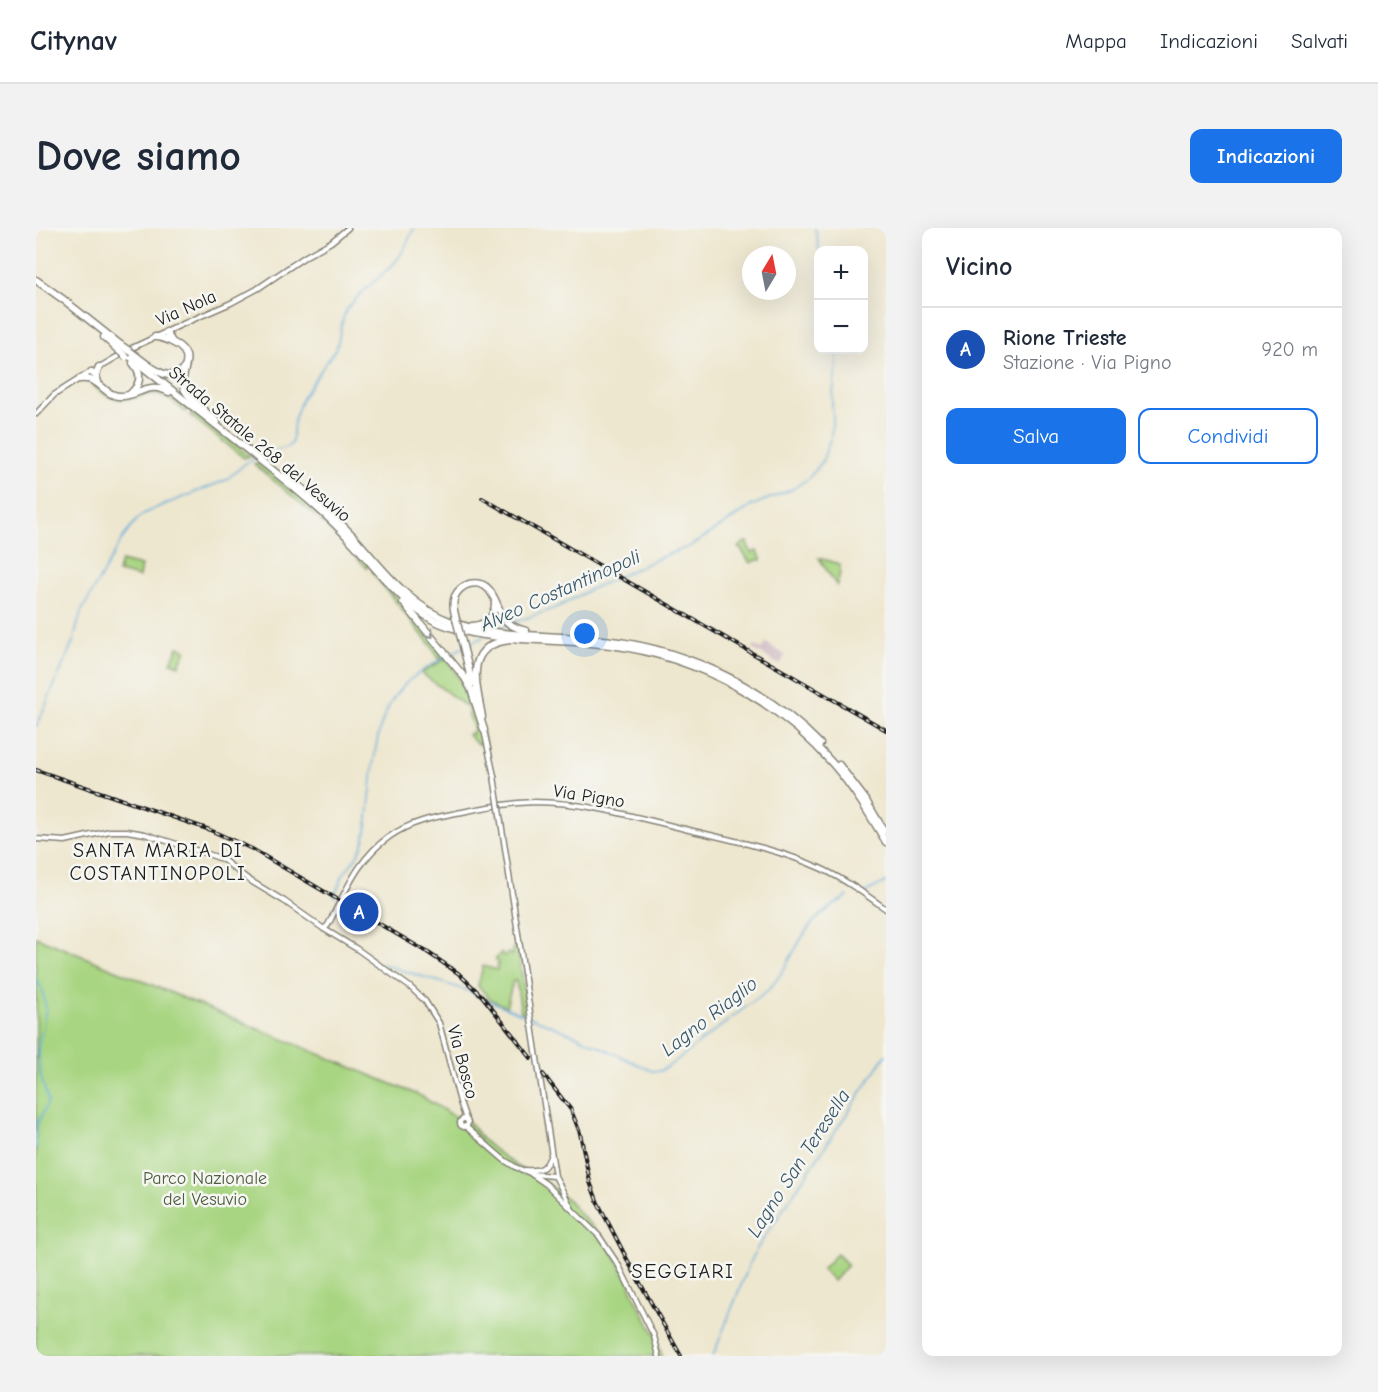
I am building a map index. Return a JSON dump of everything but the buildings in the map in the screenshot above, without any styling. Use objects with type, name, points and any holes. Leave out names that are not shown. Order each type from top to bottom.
[{"type":"highway","name":"Strada Statale 268 del Vesuvio","points":[[36,282],[220,424],[254,453]]},
{"type":"highway","name":"Strada Statale 268 del Vesuvio","points":[[36,282],[64,300],[120,348]]},
{"type":"highway","points":[[154,337],[167,333],[172,342],[184,351],[187,364],[185,389],[193,400],[220,424]]},
{"type":"highway","points":[[129,355],[168,376],[178,374],[187,364]]},
{"type":"highway","points":[[128,395],[135,389],[139,377],[136,366],[129,355]]},
{"type":"highway","name":"Strada Statale 268 del Vesuvio","points":[[129,355],[327,513],[374,563],[406,594],[428,611],[452,622],[488,633],[622,646],[659,654],[706,672],[755,698],[798,730],[833,764],[861,801],[886,842]]},
{"type":"highway","points":[[93,377],[99,367]]},
{"type":"highway","points":[[93,377],[114,395],[128,395],[147,388],[161,388],[195,408]]},
{"type":"highway","points":[[80,379],[93,377]]},
{"type":"highway","name":"Strada Statale 268 del Vesuvio","points":[[374,563],[388,582],[410,604],[426,616],[451,627],[479,634],[498,632],[623,642],[660,650],[708,668],[751,690],[792,719],[826,750],[856,787],[886,834]]},
{"type":"highway","points":[[388,582],[469,684],[484,730]]},
{"type":"highway","points":[[484,730],[453,609],[454,599],[459,590],[467,585],[482,585],[491,591],[503,617],[510,624],[524,630],[563,637]]},
{"type":"highway","points":[[428,611],[476,626],[485,623],[492,616],[495,599]]},
{"type":"highway","points":[[484,730],[475,675],[477,663],[486,649],[495,643],[511,640],[569,641]]},
{"type":"main road","name":"Via Nola","points":[[167,333],[257,290],[306,256],[332,242],[348,228]]},
{"type":"main road","name":"Via Nola","points":[[99,367],[154,337]]},
{"type":"main road","points":[[36,414],[54,395],[80,379]]},
{"type":"main road","points":[[484,730],[494,776],[555,1176],[550,1181],[540,1179]]},
{"type":"main road","name":"Via Pigno","points":[[324,929],[328,926],[364,859],[390,837],[410,825],[429,818],[494,806],[532,802],[597,808],[772,850],[829,872],[886,909]]},
{"type":"main road","name":"Via Bosco","points":[[36,839],[65,841],[116,830],[138,832],[222,860],[249,880],[372,958],[416,991],[439,1023],[465,1121],[475,1135],[503,1159],[540,1179],[556,1192],[599,1236],[614,1259],[654,1336],[659,1356]]},
{"type":"main road","points":[[522,1170],[539,1170],[547,1164],[551,1153]]},
{"type":"main road","name":"Via Bosco","points":[[530,1173],[555,1176],[571,1207]]},
{"type":"shaded area","points":[[766,643],[785,655],[780,665],[753,649],[755,646],[762,649]]},
{"type":"green space","points":[[87,380],[112,396],[151,389],[170,394],[189,408],[186,412],[169,399],[157,394],[116,399],[99,391]]},
{"type":"green space","points":[[192,411],[250,456],[244,458],[190,415]]},
{"type":"green space","points":[[258,462],[322,515],[317,517],[254,464]]},
{"type":"green space","points":[[325,518],[369,564],[367,568],[320,520]]},
{"type":"green space","points":[[748,542],[747,545],[752,553],[757,551],[761,560],[750,563],[738,548]]},
{"type":"green space","points":[[819,558],[840,564],[837,586]]},
{"type":"green space","points":[[121,561],[141,566],[139,577],[118,572]]},
{"type":"green space","points":[[373,569],[445,655],[439,659],[372,572]]},
{"type":"green space","points":[[178,647],[186,650],[179,665],[171,662]]},
{"type":"green space","points":[[446,658],[470,700],[486,746],[476,743],[468,735],[472,734],[474,729],[468,708],[421,673]]},
{"type":"green space","name":"Parco Nazionale del Vesuvio","points":[[36,937],[421,1096],[458,1119],[468,1121],[492,1148],[518,1167],[547,1183],[569,1201],[602,1236],[629,1281],[656,1337],[662,1356],[36,1356]]},
{"type":"green space","points":[[513,948],[518,948],[528,1017],[521,1011],[516,981],[513,981],[506,1007],[490,999],[478,986],[483,966],[497,970],[498,962],[495,960],[501,953],[505,956],[507,953],[513,955]]},
{"type":"green space","points":[[837,1254],[848,1265],[833,1281],[822,1269]]},
{"type":"waterway","points":[[262,456],[292,443],[294,420],[302,398],[336,348],[346,311],[357,297],[396,261],[414,228]]},
{"type":"waterway","name":"Alveo Costantinopoli","points":[[815,228],[818,246]]},
{"type":"waterway","name":"Alveo Costantinopoli","points":[[512,623],[558,607],[589,590],[691,546],[753,505],[793,489],[809,478],[822,462],[831,437],[838,354]]},
{"type":"waterway","points":[[36,727],[73,642],[81,612],[122,539],[136,521],[151,510],[226,480],[254,459]]},
{"type":"waterway","name":"Alveo Costantinopoli","points":[[495,630],[507,625]]},
{"type":"waterway","name":"Alveo Costantinopoli","points":[[466,645],[483,637]]},
{"type":"waterway","name":"Alveo Costantinopoli","points":[[450,654],[462,648]]},
{"type":"waterway","name":"Alveo Costantinopoli","points":[[334,897],[343,875],[365,839],[375,753],[387,710],[404,685],[446,656]]},
{"type":"waterway","name":"Lagno Riaglio","points":[[866,892],[886,882]]},
{"type":"waterway","name":"Lagno Riaglio","points":[[487,1000],[575,1035],[652,1071],[660,1071],[768,990],[775,983],[810,926],[823,913],[848,896]]},
{"type":"waterway","name":"Lagno Riaglio","points":[[382,964],[469,991],[483,998]]},
{"type":"waterway","points":[[36,979],[42,989],[46,1008],[38,1052],[40,1073],[48,1101],[37,1124],[36,1149]]},
{"type":"waterway","name":"Lagno San Teresella","points":[[713,1356],[758,1247],[886,1055]]},
{"type":"railway","points":[[482,498],[886,730]]},
{"type":"railway","points":[[36,770],[210,830],[252,849],[427,952],[458,973],[482,996],[531,1058]]},
{"type":"railway","points":[[543,1074],[571,1110],[580,1133],[590,1182],[598,1203],[681,1356]]},
{"type":"place","name":"Rione Trieste","points":[[359,912]]},
{"type":"district","name":"SANTA MARIA DI COSTANTINOPOLI","points":[[158,862]]},
{"type":"district","name":"SEGGIARI","points":[[683,1271]]}]
